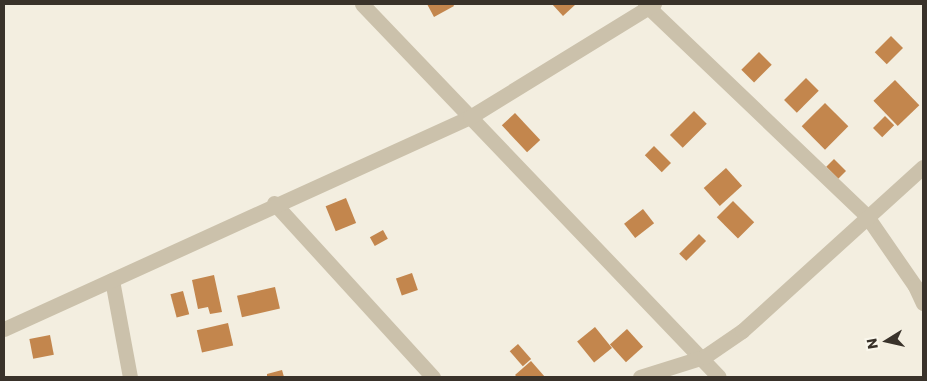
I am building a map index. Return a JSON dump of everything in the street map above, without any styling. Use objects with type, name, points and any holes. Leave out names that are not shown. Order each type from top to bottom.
[{"type":"street","points":[[362,4],[704,357],[719,377]]},
{"type":"street","points":[[4,329],[274,203],[470,117],[649,5],[866,216],[915,286],[923,303]]},
{"type":"street","points":[[640,377],[704,357],[742,331],[866,216],[923,167]]},
{"type":"street","points":[[274,203],[433,377]]},
{"type":"street","points":[[112,280],[130,377]]},
{"type":"building","points":[[427,4],[453,4],[454,6],[434,17]]},
{"type":"building","points":[[552,4],[576,4],[563,16]]},
{"type":"building","points":[[891,36],[903,48],[887,64],[875,52]]},
{"type":"building","points":[[759,52],[772,65],[754,82],[741,70]]},
{"type":"building","points":[[806,78],[819,91],[797,113],[784,100]]},
{"type":"building","points":[[895,80],[919,105],[898,126],[873,101]]},
{"type":"building","points":[[825,103],[848,126],[825,150],[802,126]]},
{"type":"building","points":[[694,111],[707,124],[683,148],[670,135]]},
{"type":"building","points":[[515,113],[540,140],[527,152],[502,125]]},
{"type":"building","points":[[885,116],[894,125],[882,137],[873,128]]},
{"type":"building","points":[[654,146],[671,163],[662,172],[645,155]]},
{"type":"building","points":[[834,159],[846,171],[838,179],[826,167]]},
{"type":"building","points":[[726,168],[742,186],[720,206],[704,188]]},
{"type":"building","points":[[346,198],[356,223],[336,231],[326,206]]},
{"type":"building","points":[[733,201],[754,222],[738,238],[717,217]]},
{"type":"building","points":[[643,209],[654,223],[635,238],[624,224]]},
{"type":"building","points":[[383,230],[388,239],[375,246],[370,237]]},
{"type":"building","points":[[699,234],[706,241],[686,261],[679,254]]},
{"type":"building","points":[[412,273],[418,290],[402,296],[396,279]]},
{"type":"building","points":[[214,275],[222,312],[210,314],[208,307],[198,309],[192,280]]},
{"type":"building","points":[[275,287],[280,308],[242,317],[237,296]]},
{"type":"building","points":[[183,291],[189,314],[177,318],[170,294]]},
{"type":"building","points":[[228,323],[233,345],[202,353],[197,330]]},
{"type":"building","points":[[595,327],[612,348],[594,362],[577,341]]},
{"type":"building","points":[[627,329],[643,347],[626,362],[610,344]]},
{"type":"building","points":[[50,335],[54,355],[33,359],[29,339]]},
{"type":"building","points":[[518,344],[531,359],[523,366],[510,351]]},
{"type":"building","points":[[531,361],[545,377],[517,377],[515,375]]},
{"type":"building","points":[[282,370],[284,377],[267,377],[267,374]]}]
